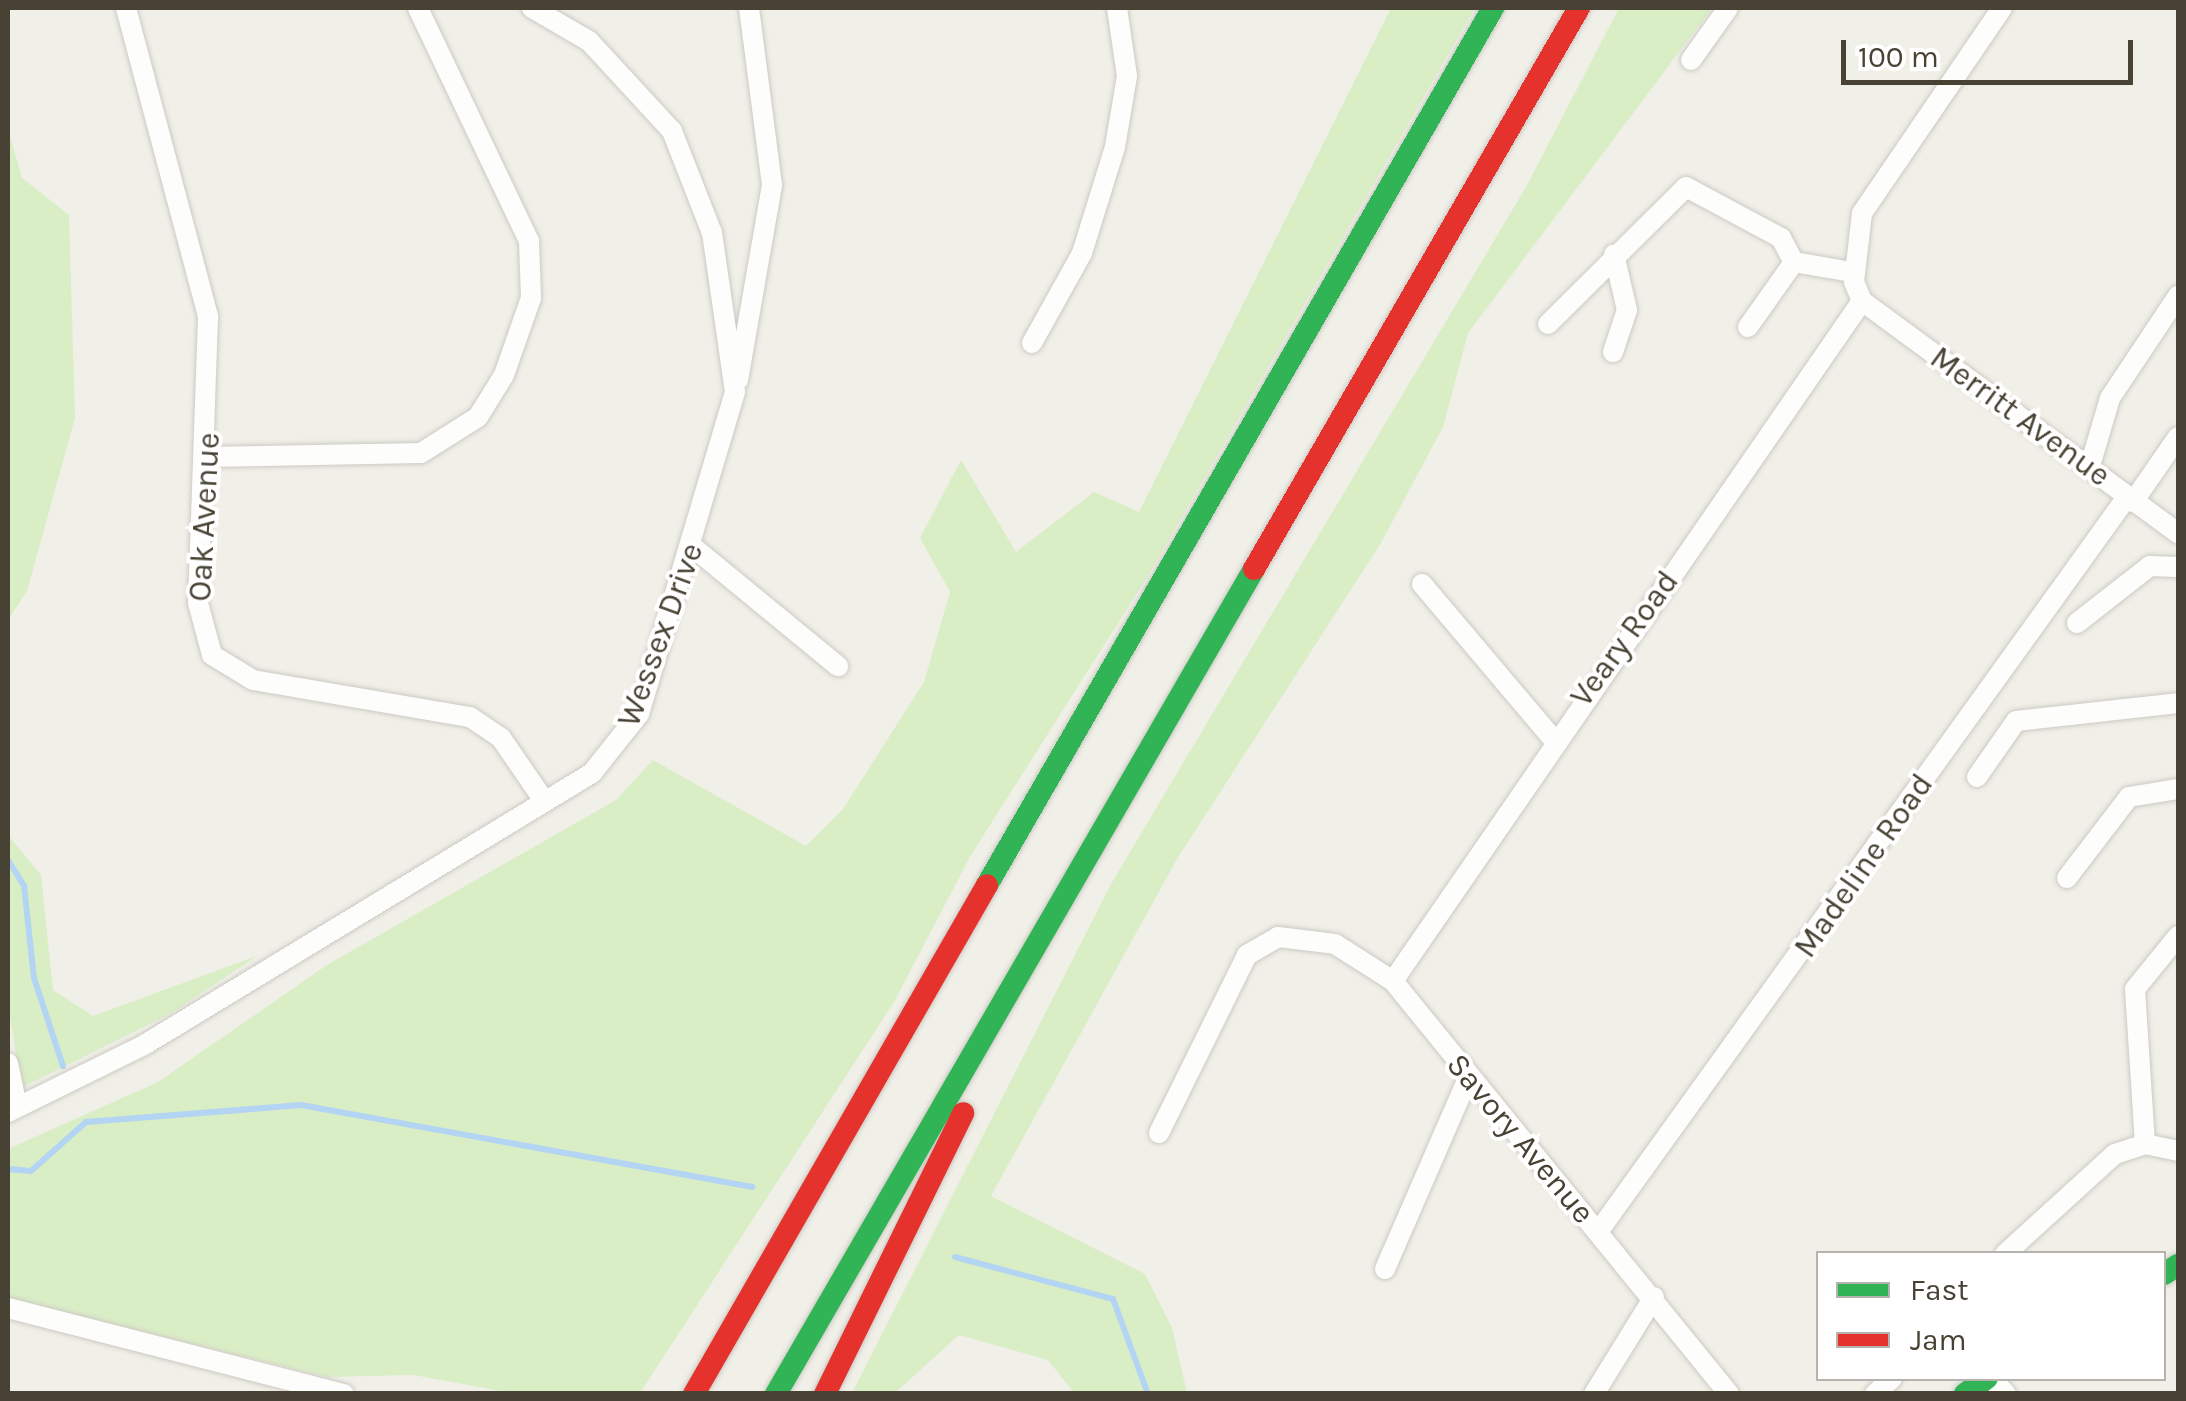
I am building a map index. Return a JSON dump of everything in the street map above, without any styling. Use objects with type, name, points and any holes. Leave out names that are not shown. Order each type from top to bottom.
[{"type":"main road","points":[[694,1394],[1493,8]]},
{"type":"main road","points":[[776,1394],[1580,8]]},
{"type":"main road","points":[[826,1394],[1055,933],[1070,886]]},
{"type":"main road","points":[[668,1394],[944,940],[983,891]]},
{"type":"street","name":"Oak Avenue","points":[[126,8],[208,317],[209,457],[198,604],[212,654],[253,680],[470,717],[501,738],[543,798]]},
{"type":"street","points":[[209,457],[421,453],[469,426],[504,375],[531,298],[528,240],[418,8]]},
{"type":"street","name":"Wessex Drive","points":[[12,1110],[144,1045],[543,798],[592,773],[632,728],[693,546],[735,392],[712,233],[672,131],[589,41],[532,8]]},
{"type":"street","points":[[735,392],[772,185],[749,8]]},
{"type":"street","points":[[1032,343],[1082,252],[1115,148],[1126,76],[1117,8]]},
{"type":"street","points":[[1691,60],[1728,8]]},
{"type":"street","points":[[1862,302],[1852,272],[1862,213],[2002,8]]},
{"type":"street","points":[[1548,324],[1669,196],[1695,188],[1781,238],[1794,262]]},
{"type":"street","points":[[1613,352],[1627,310],[1614,254]]},
{"type":"street","points":[[1794,262],[1852,272]]},
{"type":"street","points":[[1748,327],[1794,262]]},
{"type":"street","points":[[2090,466],[2110,398],[2178,296]]},
{"type":"street","name":"Merritt Avenue","points":[[1862,302],[2178,533]]},
{"type":"street","name":"Veary Road","points":[[1394,981],[1553,739],[1862,302]]},
{"type":"street","name":"Madeline Road","points":[[1598,1232],[2178,437]]},
{"type":"street","points":[[693,546],[838,666]]},
{"type":"street","points":[[2076,623],[2150,566],[2178,567]]},
{"type":"street","points":[[1422,584],[1553,739]]},
{"type":"street","points":[[1977,778],[2016,721],[2178,703]]},
{"type":"street","points":[[2067,878],[2130,796],[2178,788]]},
{"type":"street","points":[[2145,1144],[2134,989],[2178,936]]},
{"type":"street","name":"Savory Avenue","points":[[1159,1132],[1247,955],[1278,937],[1336,944],[1394,981],[1468,1078],[1654,1296],[1729,1394]]},
{"type":"street","points":[[8,1063],[12,1110]]},
{"type":"street","points":[[1385,1269],[1468,1078]]},
{"type":"street","points":[[2009,1251],[2083,1176],[2145,1144],[2178,1151]]},
{"type":"street","points":[[1594,1394],[1654,1296]]},
{"type":"street","points":[[8,1308],[344,1394]]},
{"type":"green space","points":[[1391,8],[1475,8],[1148,576],[971,855],[894,1002],[640,1393],[512,1393],[414,1375],[327,1377],[8,1298],[8,1149],[158,1082],[327,965],[616,800],[653,760],[806,846],[843,809],[924,682],[950,592],[920,538],[961,460],[1016,552],[1094,492],[1139,512]]},
{"type":"green space","points":[[1619,8],[1712,8],[1468,333],[1443,427],[1381,543],[1177,859],[991,1196],[1145,1274],[1172,1328],[1187,1393],[1074,1393],[1048,1360],[959,1335],[895,1393],[852,1393],[1111,884],[1526,187]]},
{"type":"green space","points":[[8,129],[22,178],[69,215],[75,418],[27,591],[8,620]]},
{"type":"green space","points":[[8,835],[41,875],[53,990],[93,1016],[257,956],[170,1014],[21,1088],[9,1009]]},
{"type":"waterway","points":[[8,860],[24,886],[34,978],[63,1066]]},
{"type":"waterway","points":[[8,1169],[31,1171],[86,1122],[301,1105],[753,1187]]},
{"type":"waterway","points":[[955,1257],[1113,1299],[1148,1394]]},
{"type":"traffic: fast","points":[[987,885],[1493,8]]},
{"type":"traffic: fast","points":[[776,1394],[1254,569]]},
{"type":"traffic: fast","points":[[2166,1273],[2178,1265]]},
{"type":"traffic: fast","points":[[1965,1394],[1983,1381]]},
{"type":"traffic: jam","points":[[1254,569],[1579,8]]},
{"type":"traffic: jam","points":[[694,1394],[987,885]]},
{"type":"traffic: jam","points":[[825,1394],[963,1113]]}]
